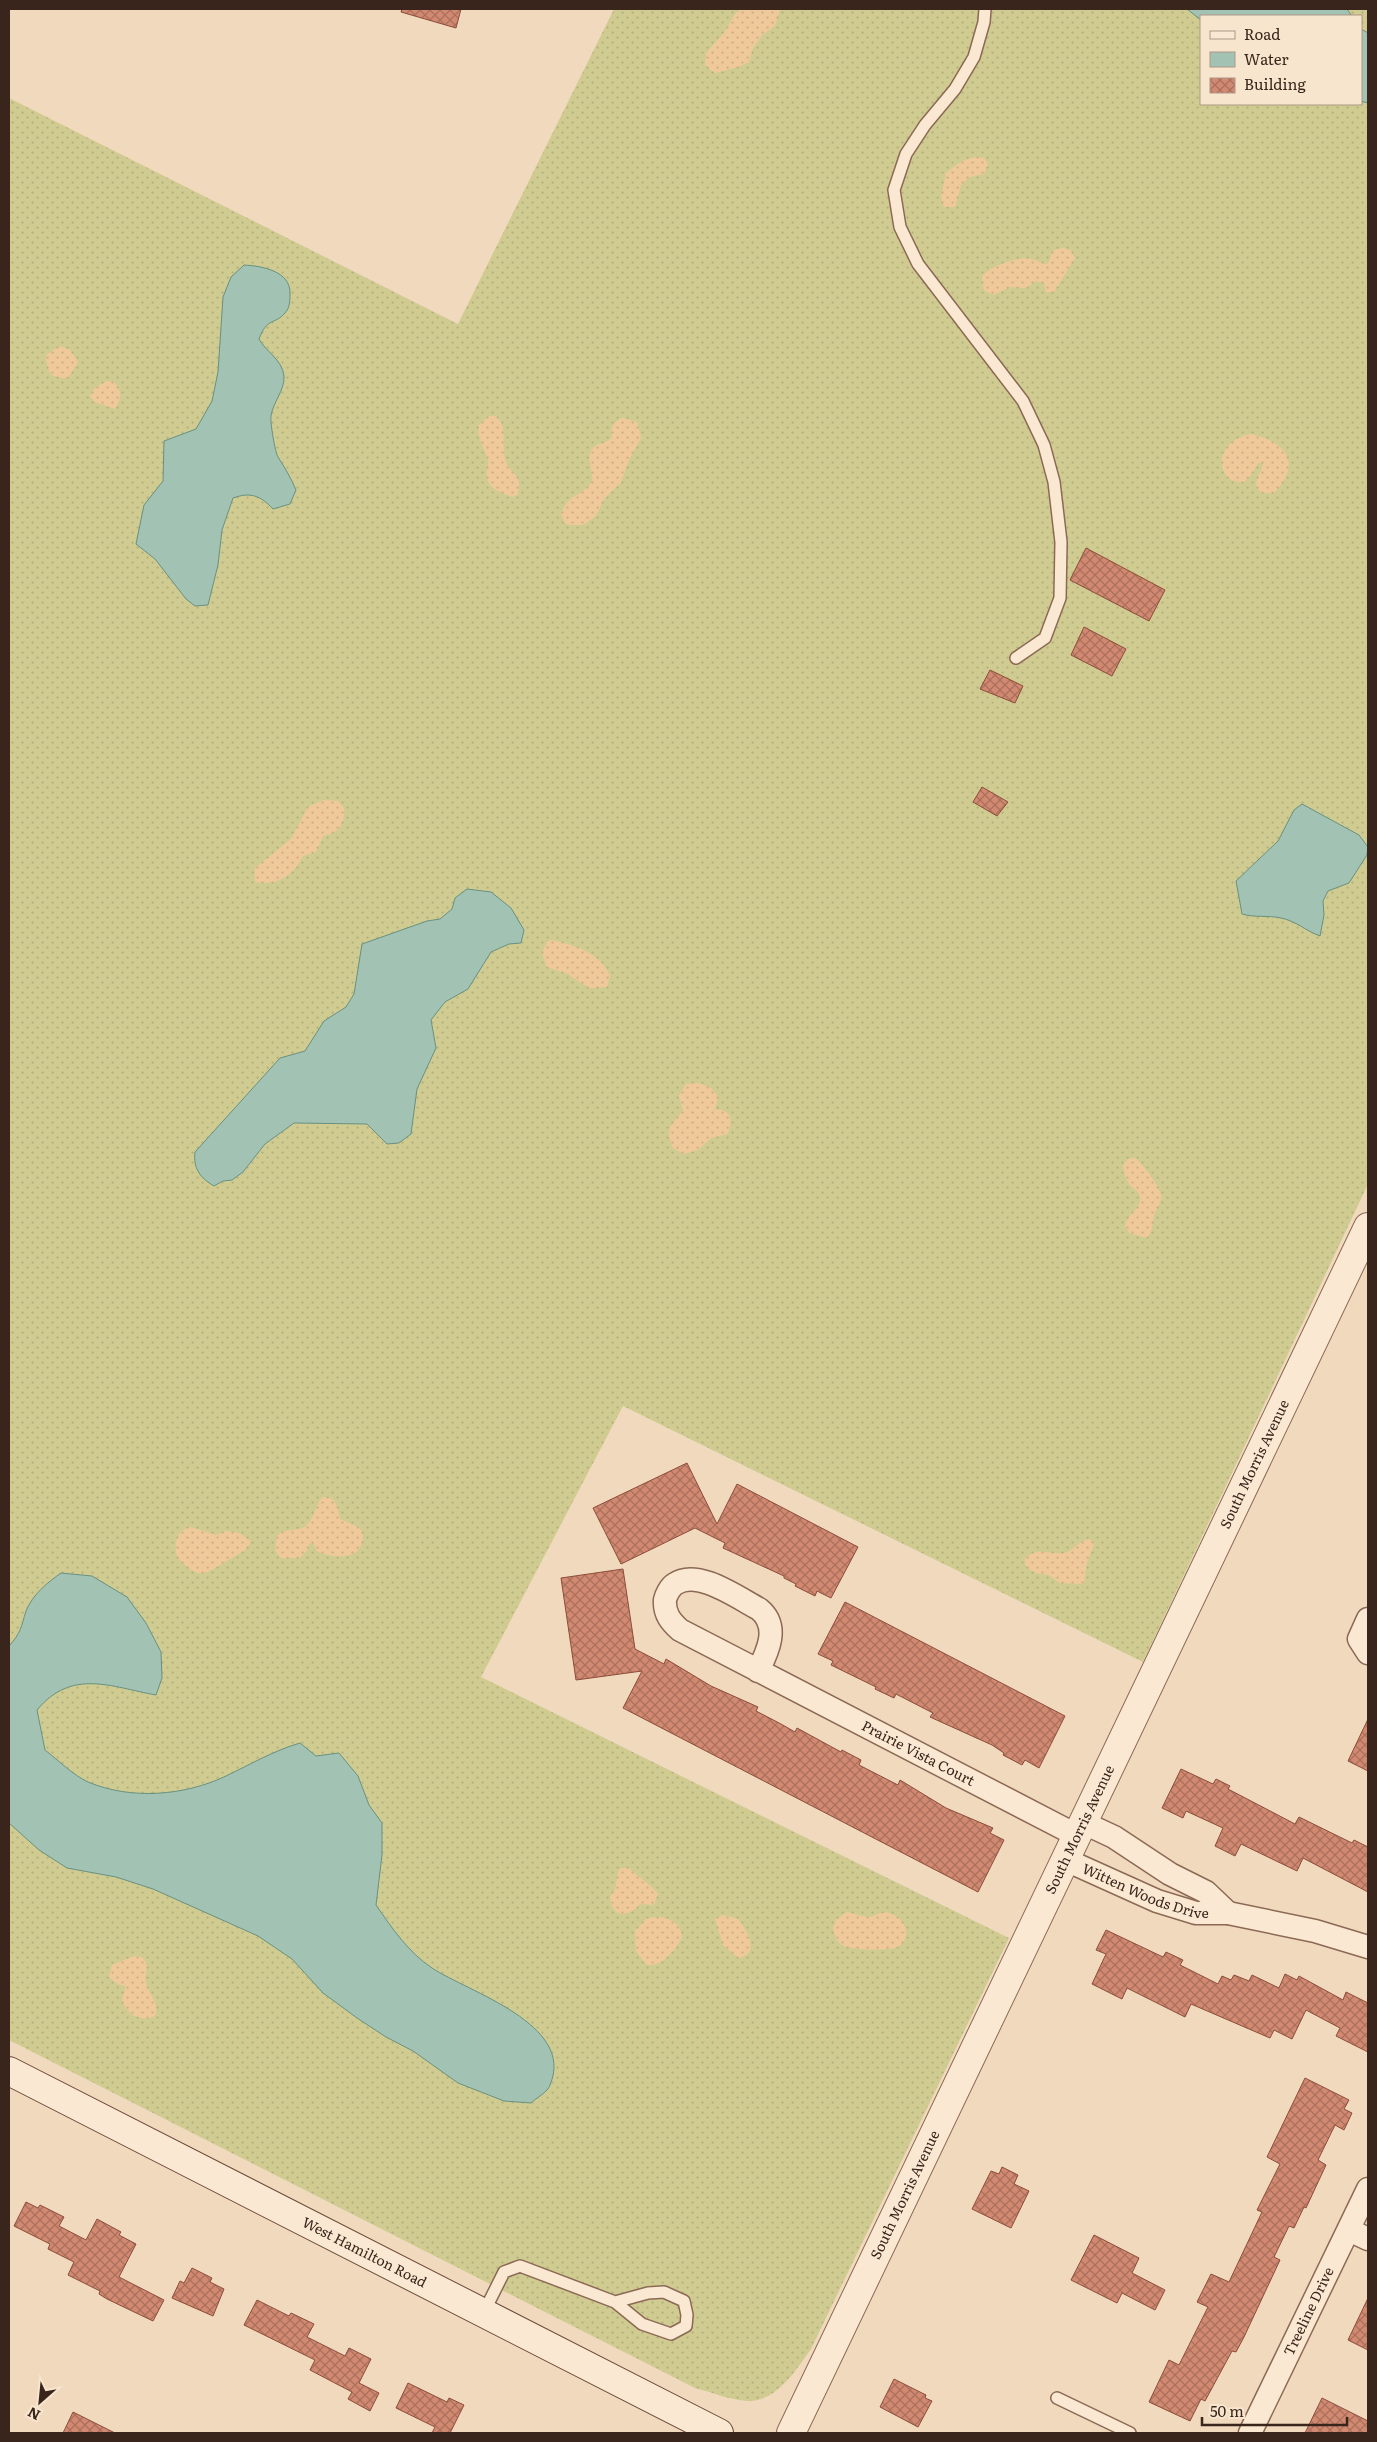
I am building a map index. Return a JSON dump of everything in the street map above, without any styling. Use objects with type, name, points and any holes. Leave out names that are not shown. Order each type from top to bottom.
[{"type":"street","name":"South Morris Avenue","points":[[791,2433],[1368,1227]]},
{"type":"street","name":"Prairie Vista Court","points":[[758,1671],[771,1640],[771,1627],[767,1615],[702,1580],[681,1580],[672,1587],[665,1598],[666,1611],[670,1621],[680,1630],[758,1671],[1081,1829]]},
{"type":"street","points":[[1368,1619],[1359,1640],[1368,1652]]},
{"type":"street","name":"Witten Woods Drive","points":[[1081,1829],[1114,1837],[1170,1874],[1206,1892],[1228,1913]]},
{"type":"street","name":"Witten Woods Drive","points":[[1066,1860],[1157,1901],[1196,1913],[1228,1913],[1315,1931],[1368,1947]]},
{"type":"street","name":"West Hamilton Road","points":[[9,2071],[719,2433]]},
{"type":"street","name":"Treeline Drive","points":[[1250,2433],[1358,2235],[1368,2190]]},
{"type":"lane","points":[[984,9],[984,22],[974,57],[954,89],[925,125],[906,154],[894,190],[900,227],[918,264],[1023,401],[1044,445],[1054,482],[1061,542],[1060,598],[1045,638],[1016,658]]},
{"type":"lane","points":[[483,2314],[504,2272],[520,2266],[615,2302],[642,2324],[671,2334],[686,2326],[687,2315],[684,2301],[664,2292],[615,2302]]},
{"type":"lane","points":[[1057,2398],[1130,2433]]},
{"type":"shaded area","points":[[614,9],[1368,9],[1368,1184],[1143,1662],[623,1406],[481,1677],[1009,1938],[811,2349],[785,2383],[776,2391],[758,2400],[734,2399],[695,2388],[9,2040],[9,98],[458,324]]},
{"type":"sand","points":[[742,9],[780,9],[775,26],[762,35],[753,48],[749,62],[715,73],[705,65],[706,53],[723,34],[736,13]]},
{"type":"sand","points":[[976,157],[984,158],[988,164],[984,174],[970,177],[961,185],[955,207],[944,207],[941,198],[946,173],[962,161]]},
{"type":"sand","points":[[1064,248],[1071,251],[1075,258],[1054,292],[1046,292],[1044,283],[1036,281],[1026,288],[1010,287],[993,295],[984,290],[982,277],[997,266],[1019,259],[1033,259],[1047,264],[1053,251]]},
{"type":"sand","points":[[60,346],[70,350],[78,362],[68,378],[56,377],[50,373],[47,366],[46,355]]},
{"type":"sand","points":[[106,381],[114,382],[120,392],[120,398],[115,409],[95,402],[90,396],[95,388]]},
{"type":"sand","points":[[489,416],[496,416],[500,421],[503,432],[504,456],[508,467],[518,478],[518,494],[513,497],[495,489],[487,478],[488,461],[480,439],[479,425]]},
{"type":"sand","points":[[622,418],[637,422],[641,438],[629,460],[621,482],[604,499],[596,516],[583,525],[569,525],[565,523],[561,514],[568,502],[584,491],[592,482],[591,451],[594,447],[612,438],[613,426]]},
{"type":"sand","points":[[1251,434],[1273,442],[1286,455],[1289,463],[1288,472],[1274,493],[1262,493],[1258,490],[1256,482],[1263,463],[1258,463],[1252,474],[1244,482],[1234,481],[1227,477],[1223,470],[1224,453],[1229,445],[1238,438]]},
{"type":"sand","points":[[324,800],[338,801],[344,808],[340,827],[333,833],[323,836],[316,852],[303,856],[294,869],[284,878],[264,883],[255,882],[255,868],[291,839],[308,807]]},
{"type":"sand","points":[[551,940],[569,944],[586,951],[600,961],[610,976],[607,987],[589,988],[568,974],[547,967],[542,953],[547,942]]},
{"type":"sand","points":[[698,1083],[711,1088],[718,1097],[715,1110],[725,1111],[728,1114],[730,1125],[727,1134],[711,1138],[698,1150],[684,1154],[673,1148],[669,1130],[683,1110],[679,1096],[686,1084]]},
{"type":"sand","points":[[1135,1158],[1151,1176],[1161,1197],[1147,1238],[1129,1233],[1125,1226],[1141,1199],[1139,1193],[1127,1180],[1123,1166],[1128,1159]]},
{"type":"sand","points":[[323,1497],[328,1497],[334,1501],[340,1519],[358,1527],[362,1531],[360,1548],[348,1555],[332,1556],[317,1551],[313,1543],[309,1544],[308,1549],[300,1558],[281,1558],[275,1551],[277,1536],[280,1533],[300,1529],[307,1525]]},
{"type":"sand","points":[[190,1527],[216,1535],[226,1531],[239,1533],[251,1541],[240,1554],[209,1571],[198,1573],[185,1565],[177,1557],[176,1552],[176,1543],[179,1535]]},
{"type":"sand","points":[[1089,1539],[1094,1543],[1087,1563],[1083,1584],[1060,1583],[1049,1575],[1036,1573],[1025,1564],[1025,1559],[1034,1553],[1064,1553]]},
{"type":"sand","points":[[629,1868],[658,1894],[654,1905],[640,1904],[631,1912],[621,1914],[614,1909],[610,1897],[615,1889],[619,1869]]},
{"type":"sand","points":[[847,1912],[869,1917],[883,1913],[893,1915],[905,1927],[906,1937],[903,1943],[894,1948],[861,1949],[846,1947],[837,1940],[833,1928],[836,1920]]},
{"type":"sand","points":[[723,1915],[738,1919],[745,1929],[751,1947],[745,1956],[738,1958],[723,1945],[715,1919]]},
{"type":"sand","points":[[660,1917],[678,1925],[682,1937],[668,1957],[653,1965],[647,1965],[636,1951],[635,1931],[647,1918]]},
{"type":"sand","points":[[134,1956],[142,1957],[147,1967],[147,1988],[156,2006],[155,2016],[150,2018],[140,2018],[127,2009],[122,2000],[126,1986],[118,1984],[109,1977],[112,1965]]},
{"type":"water","points":[[1187,9],[1347,9],[1351,15],[1200,15],[1200,19]]},
{"type":"water","points":[[1362,30],[1368,33],[1368,103],[1362,101]]},
{"type":"water","points":[[244,265],[274,271],[286,280],[289,286],[290,301],[287,311],[265,327],[259,339],[283,370],[284,381],[272,411],[271,424],[278,457],[296,490],[290,504],[273,509],[255,496],[245,495],[233,498],[222,530],[218,565],[208,605],[195,606],[186,599],[155,559],[136,544],[144,505],[163,481],[164,441],[196,429],[212,401],[218,372],[223,297],[231,277]]},
{"type":"water","points":[[1302,804],[1359,835],[1368,847],[1367,855],[1349,883],[1328,891],[1323,901],[1324,915],[1320,936],[1286,919],[1242,914],[1236,881],[1278,841],[1294,810]]},
{"type":"water","points":[[467,889],[491,892],[511,908],[524,930],[521,943],[509,944],[491,952],[468,989],[445,1002],[431,1020],[436,1048],[417,1089],[411,1134],[399,1143],[387,1144],[367,1124],[294,1123],[265,1144],[243,1172],[232,1180],[223,1181],[214,1186],[205,1180],[196,1168],[195,1152],[280,1058],[305,1051],[324,1021],[346,1007],[354,994],[362,944],[427,921],[440,919],[452,909],[455,898]]},
{"type":"water","points":[[61,1573],[92,1576],[127,1597],[146,1623],[161,1652],[162,1678],[156,1695],[108,1685],[93,1684],[78,1685],[64,1689],[50,1697],[37,1710],[45,1750],[88,1782],[105,1788],[139,1793],[175,1791],[210,1783],[271,1754],[300,1743],[316,1756],[339,1753],[358,1776],[369,1805],[382,1823],[382,1855],[376,1905],[401,1939],[423,1962],[492,1999],[534,2028],[548,2044],[554,2063],[549,2088],[531,2103],[504,2101],[458,2083],[413,2051],[386,2037],[357,2018],[323,1993],[292,1959],[258,1936],[153,1889],[116,1877],[67,1868],[39,1850],[9,1823],[9,1646],[22,1626],[32,1599]]},
{"type":"building","points":[[402,9],[461,9],[456,28],[401,12]]},
{"type":"building","points":[[1086,548],[1165,590],[1149,621],[1070,580]]},
{"type":"building","points":[[1084,627],[1126,649],[1112,676],[1071,655]]},
{"type":"building","points":[[990,670],[1023,686],[1015,703],[980,689]]},
{"type":"building","points":[[982,787],[1008,802],[997,816],[973,802]]},
{"type":"building","points":[[687,1463],[717,1524],[737,1484],[858,1547],[831,1598],[817,1591],[815,1596],[795,1586],[796,1584],[784,1578],[784,1576],[723,1548],[725,1543],[695,1528],[621,1564],[593,1508]]},
{"type":"building","points":[[623,1569],[635,1649],[664,1664],[666,1659],[711,1686],[758,1707],[756,1711],[795,1732],[797,1728],[841,1752],[842,1750],[861,1760],[859,1765],[898,1785],[900,1780],[946,1808],[993,1828],[990,1833],[1004,1840],[978,1892],[623,1708],[642,1671],[576,1680],[561,1578]]},
{"type":"building","points":[[845,1602],[1065,1716],[1039,1768],[1025,1760],[1022,1765],[1003,1755],[1004,1753],[992,1745],[930,1717],[933,1713],[896,1694],[894,1698],[875,1689],[876,1687],[831,1665],[833,1661],[818,1654]]},
{"type":"building","points":[[1368,1719],[1368,1771],[1348,1761]]},
{"type":"building","points":[[1181,1769],[1213,1784],[1216,1779],[1230,1786],[1228,1789],[1295,1824],[1299,1817],[1352,1843],[1354,1840],[1368,1847],[1368,1892],[1303,1858],[1297,1871],[1241,1844],[1235,1856],[1215,1846],[1223,1828],[1186,1811],[1183,1818],[1162,1808]]},
{"type":"building","points":[[1106,1930],[1163,1957],[1166,1952],[1183,1960],[1180,1965],[1218,1984],[1222,1976],[1231,1980],[1234,1975],[1249,1981],[1252,1975],[1279,1988],[1285,1974],[1297,1980],[1299,1976],[1343,2000],[1346,1992],[1368,2003],[1368,2052],[1336,2036],[1340,2028],[1306,2010],[1292,2039],[1274,2030],[1270,2038],[1191,2004],[1185,2017],[1127,1988],[1122,1999],[1092,1984],[1106,1954],[1096,1950]]},
{"type":"building","points":[[1305,2078],[1349,2100],[1344,2109],[1352,2113],[1344,2130],[1335,2125],[1318,2160],[1326,2165],[1306,2208],[1304,2207],[1294,2228],[1289,2226],[1274,2257],[1280,2260],[1244,2337],[1236,2352],[1232,2351],[1205,2401],[1201,2399],[1190,2421],[1149,2402],[1169,2360],[1179,2365],[1208,2307],[1197,2302],[1211,2274],[1229,2282],[1262,2212],[1257,2210],[1280,2164],[1267,2157]]},
{"type":"building","points":[[1002,2167],[1018,2175],[1014,2184],[1029,2191],[1011,2228],[972,2209],[991,2171],[999,2174]]},
{"type":"building","points":[[26,2202],[38,2208],[40,2205],[64,2217],[59,2226],[86,2240],[97,2219],[121,2232],[119,2235],[136,2244],[119,2277],[164,2300],[153,2321],[107,2299],[99,2294],[100,2291],[68,2275],[74,2262],[48,2249],[50,2244],[14,2226]]},
{"type":"building","points":[[1094,2235],[1139,2258],[1132,2273],[1165,2290],[1155,2310],[1122,2293],[1117,2303],[1071,2280]]},
{"type":"building","points":[[192,2268],[212,2278],[210,2282],[224,2289],[213,2316],[172,2298],[180,2281],[184,2283]]},
{"type":"building","points":[[1368,2298],[1368,2350],[1348,2340]]},
{"type":"building","points":[[257,2300],[289,2316],[291,2313],[314,2324],[307,2337],[345,2356],[349,2348],[371,2359],[359,2383],[379,2393],[370,2411],[348,2399],[352,2392],[310,2370],[315,2360],[244,2325]]},
{"type":"building","points":[[894,2379],[926,2395],[925,2398],[932,2401],[918,2427],[880,2407]]},
{"type":"building","points":[[408,2383],[447,2402],[449,2398],[464,2405],[450,2433],[432,2433],[435,2427],[396,2408]]},
{"type":"building","points":[[1322,2398],[1368,2421],[1368,2433],[1305,2433]]},
{"type":"building","points":[[73,2412],[115,2433],[63,2433]]}]
